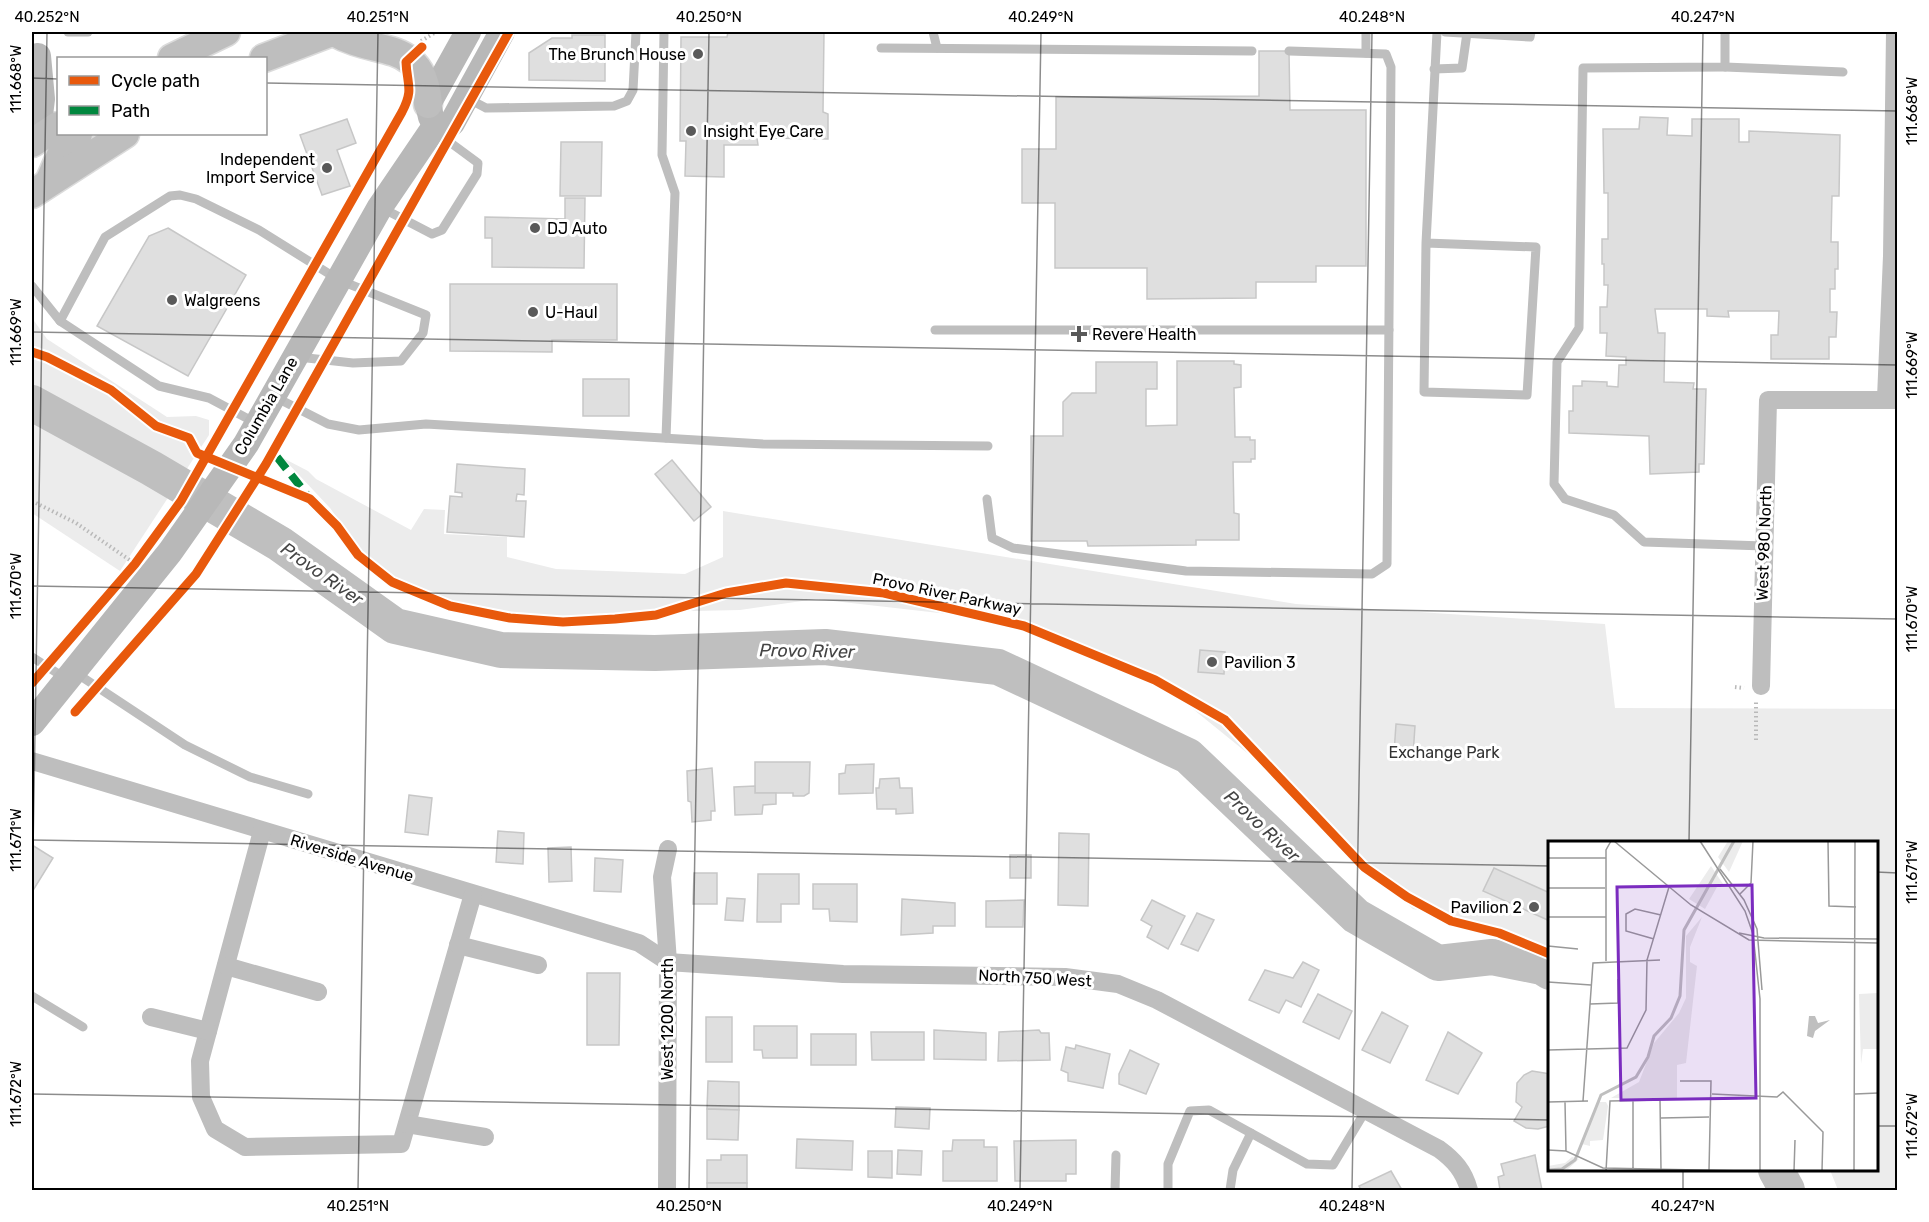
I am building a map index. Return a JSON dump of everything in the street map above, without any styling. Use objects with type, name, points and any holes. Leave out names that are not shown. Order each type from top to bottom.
[{"type":"main road","points":[[174,57],[226,32]]},
{"type":"main road","points":[[267,57],[333,32],[349,40],[400,52],[416,50],[427,88],[430,117]]},
{"type":"main road","name":"Columbia Lane","points":[[32,723],[71,676],[139,567],[170,552],[252,434],[430,117],[468,32]]},
{"type":"main road","name":"Columbia Lane","points":[[430,117],[452,123],[502,32]]},
{"type":"main road","points":[[35,51],[57,81]]},
{"type":"main road","points":[[35,51],[42,99],[42,136]]},
{"type":"main road","points":[[40,188],[77,135]]},
{"type":"main road","points":[[40,188],[123,135]]},
{"type":"street","points":[[1892,399],[1895,32]]},
{"type":"street","name":"West 980 North","points":[[1761,686],[1768,400],[1892,399]]},
{"type":"street","name":"Riverside Avenue","points":[[32,761],[639,944],[668,962]]},
{"type":"street","points":[[262,831],[200,1061],[201,1097],[215,1129],[245,1148],[401,1144],[473,894]]},
{"type":"street","name":"West 1200 North","points":[[667,1191],[668,962],[662,877],[668,849]]},
{"type":"street","points":[[458,945],[538,965]]},
{"type":"street","name":"North 750 West","points":[[668,962],[843,974],[1065,976],[1118,984],[1157,1000],[1439,1149],[1454,1160],[1462,1171],[1469,1191]]},
{"type":"street","points":[[226,966],[318,992]]},
{"type":"street","points":[[150,1017],[208,1031]]},
{"type":"street","points":[[407,1124],[485,1137]]},
{"type":"lane","points":[[68,32],[88,32]]},
{"type":"lane","points":[[466,98],[486,108],[614,106],[627,101],[633,90],[636,32]]},
{"type":"lane","points":[[664,32],[662,155],[675,193],[666,438]]},
{"type":"lane","points":[[933,32],[937,48]]},
{"type":"lane","points":[[937,48],[940,32]]},
{"type":"lane","points":[[1366,32],[1366,53]]},
{"type":"lane","points":[[1426,243],[1536,247],[1527,395],[1424,392],[1426,243],[1437,32]]},
{"type":"lane","points":[[1445,32],[1530,37],[1531,32]]},
{"type":"lane","points":[[1725,32],[1725,68]]},
{"type":"lane","points":[[1434,69],[1462,68],[1467,33]]},
{"type":"lane","points":[[881,48],[1252,51]]},
{"type":"lane","points":[[987,499],[992,538],[1013,548],[1186,571],[1372,574],[1387,564],[1391,67],[1386,54],[1289,51]]},
{"type":"lane","points":[[1764,546],[1644,542],[1614,515],[1565,499],[1554,483],[1557,362],[1579,328],[1584,68],[1725,68],[1844,72]]},
{"type":"lane","points":[[380,207],[432,234],[442,230],[477,174],[478,163],[430,117]]},
{"type":"lane","points":[[60,321],[105,237],[170,196],[180,195],[196,199],[259,230],[339,280],[426,315],[423,333],[401,361],[353,363],[295,357]]},
{"type":"lane","points":[[32,286],[60,321],[159,386],[209,398],[252,434]]},
{"type":"lane","points":[[935,330],[1389,330]]},
{"type":"lane","points":[[273,396],[328,424],[358,430],[426,424],[763,444],[988,446]]},
{"type":"lane","points":[[32,657],[71,676],[185,745],[250,777],[308,794]]},
{"type":"lane","points":[[32,996],[83,1027]]},
{"type":"lane","points":[[1168,1191],[1168,1164],[1190,1111],[1209,1110],[1307,1164],[1333,1165],[1366,1110]]},
{"type":"lane","points":[[1230,1191],[1233,1170],[1251,1133]]},
{"type":"lane","points":[[1115,1191],[1116,1155]]},
{"type":"path","points":[[416,50],[435,32]]},
{"type":"path","points":[[32,501],[76,523],[139,567]]},
{"type":"path","points":[[1756,708],[1756,740]]},
{"type":"green space","points":[[32,318],[47,339],[167,417],[196,416],[209,420],[209,435],[120,571],[32,513]]},
{"type":"green space","name":"Exchange Park","points":[[283,458],[308,471],[316,479],[411,530],[424,509],[445,510],[444,534],[507,537],[507,557],[556,569],[685,574],[723,557],[723,511],[1296,604],[1605,624],[1615,708],[1897,709],[1897,1190],[1838,1190],[1830,1171],[1878,1171],[1878,841],[1548,841],[1548,951],[1501,929],[1413,909],[1302,811],[1262,765],[1188,705],[1147,677],[1036,624],[816,599],[740,610],[651,612],[569,620],[454,604],[382,571],[366,558],[330,508]]},
{"type":"building","points":[[728,32],[824,32],[823,112],[828,114],[828,139],[757,138],[758,145],[724,145],[724,177],[685,176],[686,141],[680,141],[681,37],[727,37]]},
{"type":"building","points":[[572,35],[605,35],[605,81],[529,80],[529,53],[552,38],[572,38]]},
{"type":"building","points":[[1259,51],[1289,51],[1290,110],[1366,110],[1366,266],[1316,266],[1316,282],[1256,282],[1256,298],[1147,299],[1147,268],[1055,268],[1055,203],[1022,203],[1022,149],[1056,149],[1056,97],[1259,96]]},
{"type":"building","points":[[1640,117],[1668,118],[1667,135],[1692,136],[1692,119],[1739,119],[1739,142],[1749,142],[1749,131],[1840,135],[1839,196],[1832,196],[1831,242],[1838,242],[1838,269],[1835,269],[1835,289],[1830,289],[1830,312],[1837,312],[1836,337],[1829,337],[1829,359],[1771,359],[1771,335],[1778,335],[1779,311],[1728,311],[1729,317],[1707,316],[1707,309],[1655,309],[1658,333],[1665,333],[1664,382],[1694,383],[1693,389],[1706,389],[1704,464],[1699,464],[1699,472],[1650,474],[1649,436],[1569,433],[1569,411],[1573,411],[1573,386],[1582,386],[1582,381],[1607,382],[1607,386],[1618,387],[1619,365],[1626,365],[1626,357],[1606,356],[1607,333],[1600,333],[1600,307],[1607,307],[1608,285],[1604,285],[1604,264],[1602,264],[1602,239],[1608,239],[1608,193],[1604,193],[1603,129],[1639,129]]},
{"type":"building","name":"Independent Import Service","points":[[347,119],[356,143],[337,150],[350,186],[322,195],[300,135]]},
{"type":"building","points":[[561,142],[602,142],[601,196],[560,196]]},
{"type":"building","name":"DJ Auto","points":[[565,198],[585,198],[584,268],[492,267],[492,238],[485,238],[485,217],[565,219]]},
{"type":"building","name":"Walgreens","points":[[168,228],[246,275],[188,376],[97,326],[149,236]]},
{"type":"building","name":"U-Haul","points":[[450,284],[617,284],[617,340],[552,340],[552,352],[450,351]]},
{"type":"building","points":[[1177,361],[1234,361],[1234,364],[1241,365],[1241,387],[1234,388],[1235,437],[1250,437],[1250,440],[1255,440],[1255,459],[1251,459],[1251,462],[1233,462],[1234,513],[1239,514],[1239,540],[1196,540],[1196,545],[1088,546],[1087,541],[1031,541],[1031,436],[1063,436],[1063,402],[1072,393],[1096,393],[1096,362],[1157,362],[1157,389],[1146,389],[1146,426],[1177,425]]},
{"type":"building","points":[[583,379],[629,379],[629,416],[583,416]]},
{"type":"building","points":[[672,460],[711,507],[694,521],[655,474]]},
{"type":"building","points":[[457,464],[525,469],[524,495],[517,494],[516,501],[526,501],[524,537],[447,532],[450,496],[462,497],[462,493],[455,492]]},
{"type":"building","name":"Pavilion 3","points":[[1200,650],[1225,652],[1224,674],[1198,672]]},
{"type":"building","points":[[1396,724],[1415,726],[1413,755],[1394,753]]},
{"type":"building","points":[[755,762],[810,762],[809,793],[804,796],[793,796],[793,793],[755,793]]},
{"type":"building","points":[[874,764],[873,793],[839,794],[839,774],[845,773],[846,765]]},
{"type":"building","points":[[712,768],[715,811],[711,811],[711,820],[692,822],[691,802],[688,801],[687,771]]},
{"type":"building","points":[[899,778],[900,788],[912,788],[913,813],[896,814],[896,809],[877,809],[876,788],[879,788],[880,779]]},
{"type":"building","points":[[755,786],[755,793],[776,793],[776,804],[763,805],[762,814],[735,815],[734,787]]},
{"type":"building","points":[[409,795],[432,798],[428,835],[405,832]]},
{"type":"building","points":[[498,831],[524,833],[523,864],[496,862]]},
{"type":"building","points":[[1059,833],[1089,834],[1088,906],[1058,905]]},
{"type":"building","points":[[32,845],[53,858],[32,892]]},
{"type":"building","points":[[571,847],[572,881],[549,882],[548,848]]},
{"type":"building","points":[[1010,855],[1031,855],[1031,878],[1010,878]]},
{"type":"building","points":[[595,858],[623,860],[621,892],[594,891]]},
{"type":"building","name":"Pavilion 2","points":[[1494,868],[1548,892],[1548,920],[1483,891]]},
{"type":"building","points":[[694,873],[717,873],[717,904],[693,904]]},
{"type":"building","points":[[758,874],[799,874],[799,904],[781,904],[781,922],[757,922]]},
{"type":"building","points":[[813,884],[857,884],[857,922],[830,921],[829,909],[813,909]]},
{"type":"building","points":[[727,898],[745,899],[743,921],[725,920]]},
{"type":"building","points":[[902,899],[955,903],[955,926],[933,926],[933,933],[901,935]]},
{"type":"building","points":[[1024,900],[1023,927],[986,927],[986,901]]},
{"type":"building","points":[[1152,900],[1185,916],[1168,949],[1147,937],[1152,926],[1141,920]]},
{"type":"building","points":[[1197,913],[1214,920],[1198,951],[1181,944]]},
{"type":"building","points":[[1303,962],[1319,970],[1301,1007],[1286,1000],[1279,1013],[1249,1000],[1265,970],[1293,978]]},
{"type":"building","points":[[587,973],[620,973],[619,1045],[587,1045]]},
{"type":"building","points":[[1318,994],[1352,1011],[1339,1039],[1303,1022]]},
{"type":"building","points":[[1382,1012],[1408,1026],[1390,1063],[1362,1050]]},
{"type":"building","points":[[706,1017],[732,1017],[732,1062],[706,1062]]},
{"type":"building","points":[[754,1026],[797,1026],[797,1058],[763,1058],[762,1050],[754,1050]]},
{"type":"building","points":[[934,1030],[986,1033],[986,1060],[934,1059]]},
{"type":"building","points":[[1039,1030],[1041,1033],[1049,1033],[1050,1060],[998,1061],[999,1032]]},
{"type":"building","points":[[871,1032],[924,1032],[924,1060],[872,1060]]},
{"type":"building","points":[[1448,1032],[1482,1053],[1458,1094],[1426,1080]]},
{"type":"building","points":[[811,1034],[856,1034],[856,1065],[811,1065]]},
{"type":"building","points":[[1076,1045],[1110,1054],[1103,1088],[1068,1081],[1068,1073],[1061,1070],[1066,1047],[1075,1049]]},
{"type":"building","points":[[1130,1050],[1159,1064],[1146,1094],[1119,1084],[1119,1074]]},
{"type":"building","points":[[1532,1071],[1548,1074],[1548,1126],[1538,1129],[1526,1128],[1514,1121],[1522,1107],[1516,1102],[1517,1083],[1524,1075]]},
{"type":"building","points":[[708,1081],[739,1082],[739,1110],[707,1109]]},
{"type":"building","points":[[896,1107],[930,1108],[929,1129],[895,1127]]},
{"type":"building","points":[[707,1109],[739,1110],[738,1140],[707,1139]]},
{"type":"building","points":[[797,1139],[853,1141],[852,1170],[796,1168]]},
{"type":"building","points":[[953,1140],[984,1140],[984,1147],[997,1147],[997,1181],[943,1181],[943,1151],[952,1151]]},
{"type":"building","points":[[1076,1140],[1076,1174],[1066,1174],[1066,1181],[1015,1181],[1014,1141]]},
{"type":"building","points":[[898,1150],[922,1151],[921,1175],[897,1174]]},
{"type":"building","points":[[868,1151],[892,1151],[892,1178],[868,1177]]},
{"type":"building","points":[[721,1155],[747,1155],[747,1183],[707,1183],[707,1160],[721,1160]]},
{"type":"building","points":[[1535,1155],[1542,1190],[1500,1190],[1498,1177],[1504,1175],[1501,1164]]},
{"type":"building","points":[[1391,1171],[1402,1190],[1361,1190],[1359,1186]]},
{"type":"building","points":[[707,1183],[747,1183],[747,1190],[707,1190]]},
{"type":"waterway","name":"Provo River","points":[[32,403],[151,468],[280,544],[395,626],[501,650],[655,653],[825,647],[998,667],[1188,756],[1356,916],[1438,963],[1492,957],[1542,967],[1548,971]]},
{"type":"waterway","name":"Provo River","points":[[1777,1171],[1787,1190]]},
{"type":"marked path","points":[[277,457],[307,495]]},
{"type":"cycle path","points":[[75,712],[196,574],[266,464],[509,32]]},
{"type":"cycle path","points":[[32,683],[135,564],[181,501],[402,112],[409,92],[406,62],[422,47]]},
{"type":"cycle path","name":"Provo River Parkway","points":[[32,352],[47,357],[111,390],[156,426],[189,438],[197,453],[310,499],[337,526],[358,555],[392,582],[450,606],[510,618],[563,622],[615,619],[656,615],[726,593],[786,583],[884,593],[1024,626],[1155,680],[1225,720],[1364,867],[1407,897],[1451,921],[1499,933],[1548,953]]},
{"type":"place","name":"The Brunch House","points":[[698,54]]},
{"type":"place","name":"Insight Eye Care","points":[[691,131]]},
{"type":"place","name":"Independent Import Service","points":[[327,168]]},
{"type":"place","name":"DJ Auto","points":[[535,228]]},
{"type":"place","name":"Walgreens","points":[[172,300]]},
{"type":"place","name":"U-Haul","points":[[533,312]]},
{"type":"place","name":"Revere Health","points":[[1079,334]]},
{"type":"place","name":"Pavilion 3","points":[[1212,662]]},
{"type":"place","name":"Pavilion 2","points":[[1534,907]]}]
